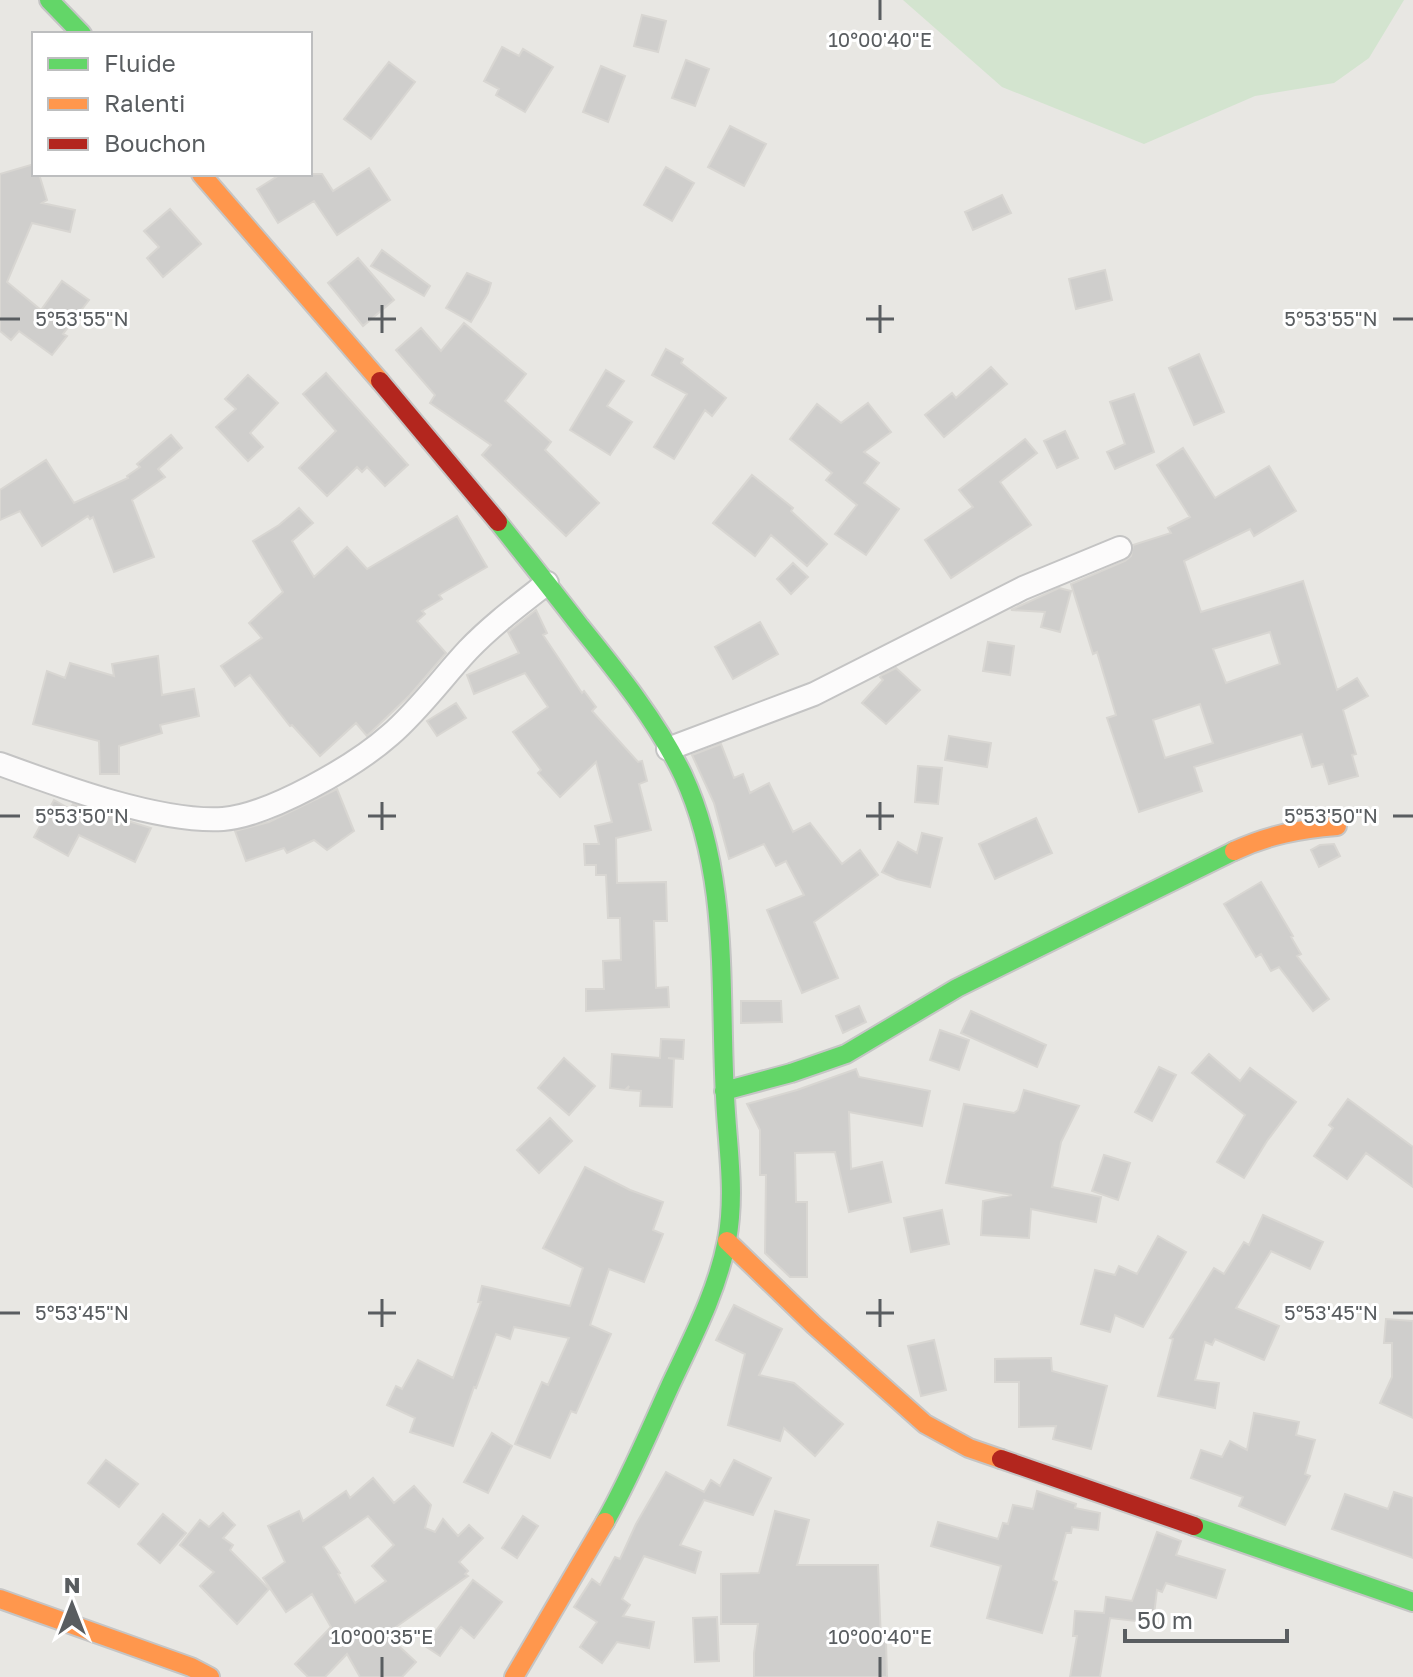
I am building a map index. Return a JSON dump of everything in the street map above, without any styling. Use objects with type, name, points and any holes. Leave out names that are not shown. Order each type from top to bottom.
[{"type":"main road","points":[[49,0],[80,32]]},
{"type":"main road","points":[[203,176],[473,491],[617,673],[668,749],[690,793],[707,841],[716,897],[730,1165],[727,1241],[696,1333],[644,1445],[608,1517],[538,1631],[514,1677]]},
{"type":"main road","points":[[724,1091],[846,1054],[957,988],[1251,843],[1296,829],[1337,826]]},
{"type":"main road","points":[[727,1241],[814,1325],[925,1424],[969,1448],[1413,1602]]},
{"type":"main road","points":[[0,1599],[191,1667],[210,1677]]},
{"type":"street","points":[[668,749],[814,694],[1023,588],[1120,548]]},
{"type":"street","points":[[0,764],[131,806],[191,819],[226,819],[263,808],[313,786],[390,735],[494,625],[547,583]]},
{"type":"green space","points":[[903,0],[1404,0],[1369,58],[1334,83],[1255,96],[1144,144],[1002,87]]},
{"type":"building","points":[[642,15],[666,21],[658,52],[634,46]]},
{"type":"building","points":[[502,47],[519,56],[523,49],[553,67],[525,112],[496,95],[499,89],[484,81]]},
{"type":"building","points":[[686,60],[709,69],[695,106],[672,98]]},
{"type":"building","points":[[389,62],[415,82],[371,139],[344,119]]},
{"type":"building","points":[[601,66],[625,76],[608,122],[583,112]]},
{"type":"building","points":[[730,126],[766,144],[744,186],[708,167]]},
{"type":"building","points":[[32,165],[32,176],[40,176],[47,200],[42,203],[75,210],[70,232],[32,223],[7,282],[41,310],[62,281],[89,300],[63,334],[67,336],[52,355],[19,331],[11,340],[0,331],[0,174]]},
{"type":"building","points":[[666,167],[694,183],[672,221],[644,205]]},
{"type":"building","points":[[369,168],[390,200],[337,235],[314,201],[278,223],[257,189],[278,176],[322,174],[333,191]]},
{"type":"building","points":[[1002,195],[1011,213],[973,230],[965,212]]},
{"type":"building","points":[[170,209],[201,244],[163,277],[147,258],[159,247],[144,231]]},
{"type":"building","points":[[382,250],[430,286],[424,296],[371,266]]},
{"type":"building","points":[[358,258],[394,300],[363,326],[328,283]]},
{"type":"building","points":[[1105,270],[1112,300],[1076,309],[1069,279]]},
{"type":"building","points":[[467,273],[491,283],[471,322],[446,308]]},
{"type":"building","points":[[464,323],[526,374],[505,401],[551,442],[545,450],[599,503],[566,536],[482,455],[491,445],[430,403],[435,395],[396,350],[421,328],[441,351]]},
{"type":"building","points":[[666,349],[683,359],[681,363],[726,398],[712,416],[705,410],[674,459],[654,447],[687,394],[652,375]]},
{"type":"building","points":[[1199,354],[1224,412],[1194,425],[1169,368]]},
{"type":"building","points":[[991,367],[1007,384],[944,437],[925,415],[952,393],[956,398]]},
{"type":"building","points":[[606,370],[624,381],[607,406],[632,422],[610,455],[570,430]]},
{"type":"building","points":[[326,373],[408,465],[385,486],[367,467],[362,472],[357,467],[327,496],[299,468],[336,431],[303,394]]},
{"type":"building","points":[[248,375],[278,403],[250,433],[263,447],[248,461],[216,427],[236,409],[225,399]]},
{"type":"building","points":[[1134,394],[1154,452],[1115,469],[1107,452],[1125,444],[1110,402]]},
{"type":"building","points":[[868,403],[891,432],[864,452],[879,463],[864,483],[899,509],[866,555],[835,534],[857,505],[826,480],[832,473],[790,439],[817,404],[841,423]]},
{"type":"building","points":[[1065,431],[1078,458],[1057,468],[1044,441]]},
{"type":"building","points":[[171,435],[182,448],[158,469],[165,477],[132,500],[154,557],[114,572],[93,517],[90,519],[88,516],[42,546],[20,511],[0,520],[0,490],[46,460],[74,503],[128,478],[140,467],[137,464]]},
{"type":"building","points":[[1025,439],[1037,453],[1000,482],[1031,525],[951,578],[925,540],[973,507],[959,490]]},
{"type":"building","points":[[1183,448],[1215,498],[1269,466],[1296,511],[1254,536],[1250,529],[1184,561],[1201,612],[1303,581],[1337,690],[1357,678],[1368,696],[1343,710],[1356,754],[1352,755],[1358,776],[1329,784],[1323,764],[1312,767],[1302,734],[1194,767],[1202,791],[1139,812],[1107,718],[1116,715],[1097,652],[1093,654],[1071,584],[1125,561],[1131,556],[1133,545],[1171,533],[1168,528],[1190,517],[1157,465]],"holes":[[[1270,632],[1280,664],[1226,683],[1213,649]],[[1200,704],[1213,743],[1165,758],[1153,720]]]},
{"type":"building","points":[[752,475],[793,508],[791,511],[827,544],[807,566],[771,535],[755,556],[713,523]]},
{"type":"building","points":[[299,508],[313,523],[292,541],[314,577],[347,547],[367,569],[457,516],[487,567],[439,595],[442,599],[422,611],[425,614],[417,621],[446,653],[410,695],[367,736],[356,723],[320,756],[290,726],[250,675],[235,686],[221,666],[262,638],[249,623],[283,592],[253,541]]},
{"type":"building","points":[[793,563],[808,577],[791,594],[777,579]]},
{"type":"building","points":[[1059,588],[1071,591],[1060,632],[1041,627],[1045,612],[1011,610]]},
{"type":"building","points":[[536,610],[547,633],[543,635],[582,693],[584,691],[596,707],[592,711],[638,762],[642,761],[647,781],[639,784],[651,830],[616,838],[617,883],[666,882],[667,921],[654,921],[656,988],[668,987],[669,1007],[586,1011],[586,989],[604,989],[603,961],[621,960],[620,918],[608,918],[606,875],[596,875],[596,865],[585,865],[584,844],[599,844],[595,826],[612,822],[596,762],[560,797],[538,773],[541,770],[513,732],[548,707],[525,673],[474,694],[467,675],[519,653],[508,632]]},
{"type":"building","points":[[760,622],[778,654],[733,679],[715,647]]},
{"type":"building","points":[[988,642],[1014,646],[1010,675],[983,671]]},
{"type":"building","points":[[158,656],[162,695],[194,689],[199,716],[160,725],[162,733],[119,746],[119,774],[100,774],[99,741],[33,724],[47,671],[65,678],[70,663],[114,676],[112,664]]},
{"type":"building","points":[[896,668],[920,690],[886,724],[862,703],[883,680],[880,677]]},
{"type":"building","points":[[456,703],[466,718],[437,736],[427,721]]},
{"type":"building","points":[[949,736],[991,743],[987,767],[945,760]]},
{"type":"building","points":[[721,744],[734,778],[743,774],[750,793],[769,783],[793,832],[810,823],[842,864],[860,850],[878,875],[814,922],[838,978],[802,993],[767,910],[804,895],[786,861],[776,866],[764,844],[729,859],[714,803],[692,755]]},
{"type":"building","points":[[918,766],[942,768],[938,804],[915,802]]},
{"type":"building","points":[[337,789],[354,831],[327,850],[314,840],[287,853],[284,848],[246,861],[235,831],[269,822]]},
{"type":"building","points":[[54,800],[70,809],[73,804],[151,828],[135,862],[79,835],[68,856],[34,837]]},
{"type":"building","points":[[1036,818],[1052,853],[995,879],[979,844]]},
{"type":"building","points":[[922,833],[942,838],[930,887],[882,872],[898,842],[917,853]]},
{"type":"building","points":[[1334,844],[1340,856],[1319,867],[1311,850],[1320,845]]},
{"type":"building","points":[[1261,882],[1293,936],[1301,954],[1297,956],[1329,999],[1313,1011],[1279,967],[1271,971],[1261,954],[1256,957],[1224,904]]},
{"type":"building","points":[[741,1001],[781,1001],[782,1022],[741,1023]]},
{"type":"building","points":[[859,1006],[866,1022],[843,1033],[836,1016]]},
{"type":"building","points":[[971,1011],[1046,1045],[1037,1067],[961,1033]]},
{"type":"building","points":[[940,1030],[969,1040],[959,1070],[930,1060]]},
{"type":"building","points":[[661,1039],[684,1040],[683,1059],[668,1058],[674,1059],[672,1107],[640,1106],[641,1091],[627,1090],[629,1086],[625,1090],[610,1088],[612,1054],[660,1058]]},
{"type":"building","points":[[1209,1054],[1240,1081],[1250,1068],[1296,1102],[1244,1178],[1217,1162],[1245,1115],[1192,1073]]},
{"type":"building","points":[[564,1058],[595,1086],[569,1115],[538,1088]]},
{"type":"building","points":[[1159,1067],[1176,1075],[1152,1121],[1135,1112]]},
{"type":"building","points":[[856,1069],[859,1077],[930,1091],[922,1126],[849,1112],[851,1169],[882,1162],[891,1202],[849,1212],[835,1152],[795,1153],[796,1202],[807,1202],[807,1277],[790,1277],[765,1253],[766,1175],[760,1175],[760,1130],[747,1104]]},
{"type":"building","points":[[1024,1090],[1079,1106],[1061,1142],[1052,1187],[1101,1197],[1096,1222],[1031,1209],[1029,1238],[981,1235],[983,1201],[1012,1195],[946,1183],[964,1104],[1014,1113],[1018,1110]]},
{"type":"building","points":[[1348,1099],[1413,1147],[1413,1187],[1366,1153],[1347,1179],[1314,1156],[1333,1128],[1329,1125]]},
{"type":"building","points":[[550,1118],[572,1141],[539,1173],[517,1150]]},
{"type":"building","points":[[1104,1155],[1130,1163],[1118,1200],[1092,1191]]},
{"type":"building","points":[[585,1167],[630,1190],[663,1202],[653,1230],[663,1234],[644,1282],[609,1269],[590,1325],[611,1334],[576,1413],[571,1411],[550,1458],[515,1444],[542,1382],[548,1385],[569,1338],[514,1327],[510,1339],[496,1334],[453,1446],[410,1432],[415,1418],[387,1405],[396,1386],[402,1389],[418,1360],[453,1378],[481,1302],[478,1302],[482,1286],[570,1306],[583,1268],[543,1248]]},
{"type":"building","points":[[942,1210],[949,1244],[911,1252],[904,1218]]},
{"type":"building","points":[[1263,1215],[1323,1242],[1310,1269],[1271,1251],[1236,1308],[1279,1326],[1264,1360],[1215,1339],[1212,1345],[1205,1342],[1195,1380],[1219,1383],[1215,1408],[1158,1396],[1173,1339],[1170,1338],[1214,1268],[1224,1274],[1244,1242],[1249,1245]]},
{"type":"building","points":[[1158,1236],[1186,1252],[1143,1327],[1115,1315],[1110,1332],[1081,1324],[1095,1270],[1115,1275],[1119,1266],[1137,1274]]},
{"type":"building","points":[[734,1305],[782,1329],[759,1375],[794,1383],[843,1424],[815,1456],[784,1428],[780,1441],[728,1425],[745,1354],[716,1340]]},
{"type":"building","points":[[1386,1319],[1413,1321],[1413,1418],[1380,1403],[1392,1377],[1392,1343],[1384,1343]]},
{"type":"building","points":[[934,1340],[946,1390],[921,1396],[908,1346]]},
{"type":"building","points":[[1051,1358],[1052,1371],[1107,1386],[1091,1449],[1053,1439],[1056,1426],[1019,1427],[1019,1382],[995,1382],[995,1359]]},
{"type":"building","points":[[1254,1413],[1299,1422],[1296,1435],[1315,1440],[1305,1474],[1310,1476],[1285,1525],[1239,1506],[1243,1497],[1191,1478],[1201,1450],[1222,1457],[1230,1441],[1247,1450]]},
{"type":"building","points":[[492,1433],[512,1446],[488,1493],[464,1482]]},
{"type":"building","points":[[106,1460],[138,1484],[119,1507],[88,1483]]},
{"type":"building","points":[[734,1460],[771,1478],[753,1515],[704,1500],[680,1545],[701,1552],[695,1573],[644,1556],[622,1599],[630,1605],[623,1616],[654,1622],[649,1648],[617,1642],[602,1663],[580,1647],[597,1622],[574,1607],[592,1579],[600,1585],[615,1557],[620,1559],[666,1472],[704,1492],[711,1480],[720,1486]]},
{"type":"building","points":[[373,1478],[394,1503],[414,1486],[431,1505],[425,1528],[435,1532],[443,1519],[458,1536],[469,1525],[483,1538],[459,1562],[468,1571],[465,1574],[468,1576],[386,1634],[416,1662],[402,1677],[360,1677],[347,1654],[325,1677],[308,1677],[295,1664],[331,1627],[312,1594],[286,1612],[263,1578],[285,1562],[268,1526],[299,1511],[303,1521],[346,1491],[350,1498]],"holes":[[[368,1516],[394,1545],[372,1566],[386,1581],[355,1603],[323,1547]]]},
{"type":"building","points":[[1037,1491],[1076,1504],[1075,1508],[1100,1513],[1098,1530],[1072,1527],[1071,1533],[1066,1533],[1053,1580],[1057,1582],[1042,1633],[987,1618],[1001,1566],[931,1546],[938,1522],[998,1539],[1003,1523],[1008,1524],[1013,1505],[1033,1509]]},
{"type":"building","points":[[1394,1492],[1413,1498],[1413,1558],[1332,1529],[1345,1494],[1388,1509]]},
{"type":"building","points":[[775,1511],[809,1520],[797,1565],[878,1565],[881,1641],[886,1641],[887,1677],[754,1677],[758,1624],[721,1624],[721,1574],[759,1573]]},
{"type":"building","points":[[223,1513],[235,1525],[223,1538],[233,1545],[230,1550],[269,1589],[237,1624],[200,1586],[214,1572],[180,1545],[200,1520],[209,1527]]},
{"type":"building","points":[[163,1514],[186,1533],[160,1563],[138,1544]]},
{"type":"building","points":[[523,1516],[538,1526],[517,1558],[502,1548]]},
{"type":"building","points":[[1157,1532],[1181,1541],[1176,1555],[1225,1570],[1216,1598],[1166,1583],[1162,1592],[1157,1590],[1153,1623],[1110,1618],[1100,1677],[1070,1677],[1077,1636],[1073,1636],[1075,1611],[1104,1613],[1106,1597],[1132,1601]]},
{"type":"building","points":[[473,1580],[502,1602],[474,1638],[461,1627],[440,1656],[425,1646]]},
{"type":"building","points":[[717,1617],[719,1661],[695,1662],[693,1618]]},
{"type":"traffic: fast","points":[[49,0],[80,32]]},
{"type":"traffic: fast","points":[[498,522],[622,680],[661,736],[683,775],[698,813],[709,852],[715,892],[731,1186],[727,1240],[703,1315],[605,1522]]},
{"type":"traffic: fast","points":[[724,1091],[846,1054],[957,988],[1234,851]]},
{"type":"traffic: fast","points":[[1194,1526],[1413,1602]]},
{"type":"traffic: slow","points":[[203,176],[380,381]]},
{"type":"traffic: slow","points":[[1234,851],[1284,834],[1337,826]]},
{"type":"traffic: slow","points":[[727,1241],[814,1325],[925,1424],[969,1448],[1001,1459]]},
{"type":"traffic: slow","points":[[514,1677],[605,1522]]},
{"type":"traffic: slow","points":[[0,1599],[191,1667],[210,1677]]},
{"type":"traffic: jam","points":[[380,381],[498,522]]},
{"type":"traffic: jam","points":[[1001,1459],[1194,1526]]}]
